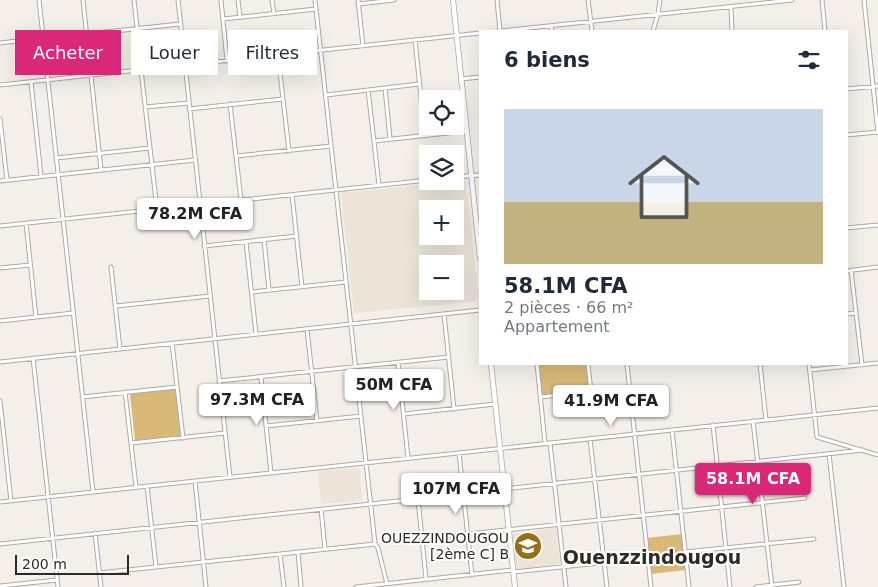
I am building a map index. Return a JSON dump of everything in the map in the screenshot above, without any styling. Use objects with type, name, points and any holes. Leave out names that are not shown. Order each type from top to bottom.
[{"type":"street","points":[[39,0],[42,30]]},
{"type":"street","points":[[83,0],[87,30]]},
{"type":"street","points":[[134,0],[137,28]]},
{"type":"street","points":[[178,0],[181,30]]},
{"type":"street","points":[[218,62],[227,61],[221,0]]},
{"type":"street","points":[[238,0],[240,17]]},
{"type":"street","points":[[272,0],[274,13]]},
{"type":"street","points":[[315,0],[375,544],[378,548],[387,584]]},
{"type":"street","points":[[363,46],[358,2],[394,0]]},
{"type":"street","points":[[452,0],[479,237]]},
{"type":"street","points":[[496,0],[500,30]]},
{"type":"street","points":[[588,0],[592,30]]},
{"type":"street","points":[[653,30],[660,0]]},
{"type":"street","points":[[742,0],[742,5]]},
{"type":"street","points":[[510,30],[792,0]]},
{"type":"street","points":[[822,0],[825,30]]},
{"type":"street","points":[[848,135],[878,132],[864,0]]},
{"type":"street","points":[[731,6],[732,30]]},
{"type":"street","points":[[223,19],[316,9]]},
{"type":"street","points":[[120,30],[180,24]]},
{"type":"street","points":[[551,26],[552,30]]},
{"type":"street","points":[[317,50],[479,34]]},
{"type":"street","points":[[0,38],[0,43],[15,41]]},
{"type":"street","points":[[414,40],[420,90]]},
{"type":"street","points":[[47,75],[92,492]]},
{"type":"street","points":[[0,85],[91,75],[102,170]]},
{"type":"street","points":[[142,75],[157,209]]},
{"type":"street","points":[[186,75],[230,477]]},
{"type":"street","points":[[280,75],[289,150]]},
{"type":"street","points":[[461,79],[479,77]]},
{"type":"street","points":[[31,82],[41,176]]},
{"type":"street","points":[[326,94],[419,84]]},
{"type":"street","points":[[848,90],[878,86]]},
{"type":"street","points":[[385,88],[390,139]]},
{"type":"street","points":[[368,90],[379,185]]},
{"type":"street","points":[[189,109],[283,99]]},
{"type":"street","points":[[146,107],[189,103]]},
{"type":"street","points":[[230,104],[241,200]]},
{"type":"street","points":[[0,118],[7,180]]},
{"type":"street","points":[[374,140],[425,135]]},
{"type":"street","points":[[236,156],[331,146]]},
{"type":"street","points":[[56,158],[150,148]]},
{"type":"street","points":[[0,180],[195,160]]},
{"type":"street","points":[[464,176],[479,174]]},
{"type":"street","points":[[0,226],[419,181]]},
{"type":"street","points":[[292,195],[302,287]]},
{"type":"street","points":[[26,223],[36,317]]},
{"type":"street","points":[[848,228],[878,225]]},
{"type":"street","points":[[204,246],[297,236]]},
{"type":"street","points":[[264,240],[269,290]]},
{"type":"street","points":[[246,242],[256,334]]},
{"type":"street","points":[[0,268],[30,265]]},
{"type":"street","points":[[111,267],[120,349]]},
{"type":"street","points":[[848,271],[878,267]]},
{"type":"street","points":[[851,270],[862,364]]},
{"type":"street","points":[[252,292],[346,282]]},
{"type":"street","points":[[116,306],[210,296]]},
{"type":"street","points":[[0,362],[479,310]]},
{"type":"street","points":[[0,321],[73,313]]},
{"type":"street","points":[[848,314],[856,313]]},
{"type":"street","points":[[444,314],[454,409]]},
{"type":"street","points":[[307,329],[317,421]]},
{"type":"street","points":[[172,343],[183,438]]},
{"type":"street","points":[[219,381],[448,357]]},
{"type":"street","points":[[33,358],[58,587]]},
{"type":"street","points":[[398,362],[408,458]]},
{"type":"street","points":[[810,370],[878,363]]},
{"type":"street","points":[[491,365],[515,587]]},
{"type":"street","points":[[537,365],[545,443]]},
{"type":"street","points":[[588,365],[591,392]]},
{"type":"street","points":[[626,365],[651,587]]},
{"type":"street","points":[[760,365],[766,420]]},
{"type":"street","points":[[809,365],[817,437],[878,455]]},
{"type":"street","points":[[261,377],[271,473]]},
{"type":"street","points":[[82,397],[177,387]]},
{"type":"street","points":[[540,397],[629,388]]},
{"type":"street","points":[[126,392],[136,487]]},
{"type":"street","points":[[0,401],[11,501]]},
{"type":"street","points":[[404,414],[496,404]]},
{"type":"street","points":[[0,502],[878,408]]},
{"type":"street","points":[[266,426],[361,416]]},
{"type":"street","points":[[754,421],[771,586]]},
{"type":"street","points":[[713,425],[730,587]]},
{"type":"street","points":[[672,430],[689,587]]},
{"type":"street","points":[[131,443],[225,433]]},
{"type":"street","points":[[590,439],[607,587]]},
{"type":"street","points":[[550,443],[566,587]]},
{"type":"street","points":[[504,489],[864,450]]},
{"type":"street","points":[[459,453],[472,574]]},
{"type":"street","points":[[829,454],[844,587]]},
{"type":"street","points":[[195,481],[206,587]]},
{"type":"street","points":[[147,486],[156,567]]},
{"type":"street","points":[[0,544],[463,494]]},
{"type":"street","points":[[422,539],[805,498]]},
{"type":"street","points":[[418,499],[426,579]]},
{"type":"street","points":[[321,509],[325,549]]},
{"type":"street","points":[[95,534],[101,587]]},
{"type":"street","points":[[685,552],[814,538]]},
{"type":"street","points":[[100,573],[375,544]]},
{"type":"street","points":[[298,552],[302,587]]},
{"type":"street","points":[[280,554],[284,587]]},
{"type":"street","points":[[356,587],[648,558]]},
{"type":"street","points":[[0,586],[57,580]]},
{"type":"street","points":[[756,587],[799,582]]},
{"type":"shaded area","points":[[464,180],[466,180],[479,301],[354,313],[341,193],[419,185],[419,190],[464,190]]},
{"type":"shaded area","points":[[539,365],[586,365],[589,392],[542,396]]},
{"type":"shaded area","points":[[176,389],[181,437],[135,441],[130,394]]},
{"type":"shaded area","points":[[358,468],[360,470],[362,500],[321,504],[318,471]]},
{"type":"shaded area","points":[[556,528],[560,564],[516,569],[512,534]]},
{"type":"shaded area","points":[[682,534],[686,570],[651,574],[647,538]]},
{"type":"place","name":"OUEZZINDOUGOU [2ème C] B","points":[[528,546]]},
{"type":"district","name":"Ouenzzindougou","points":[[652,557]]}]
